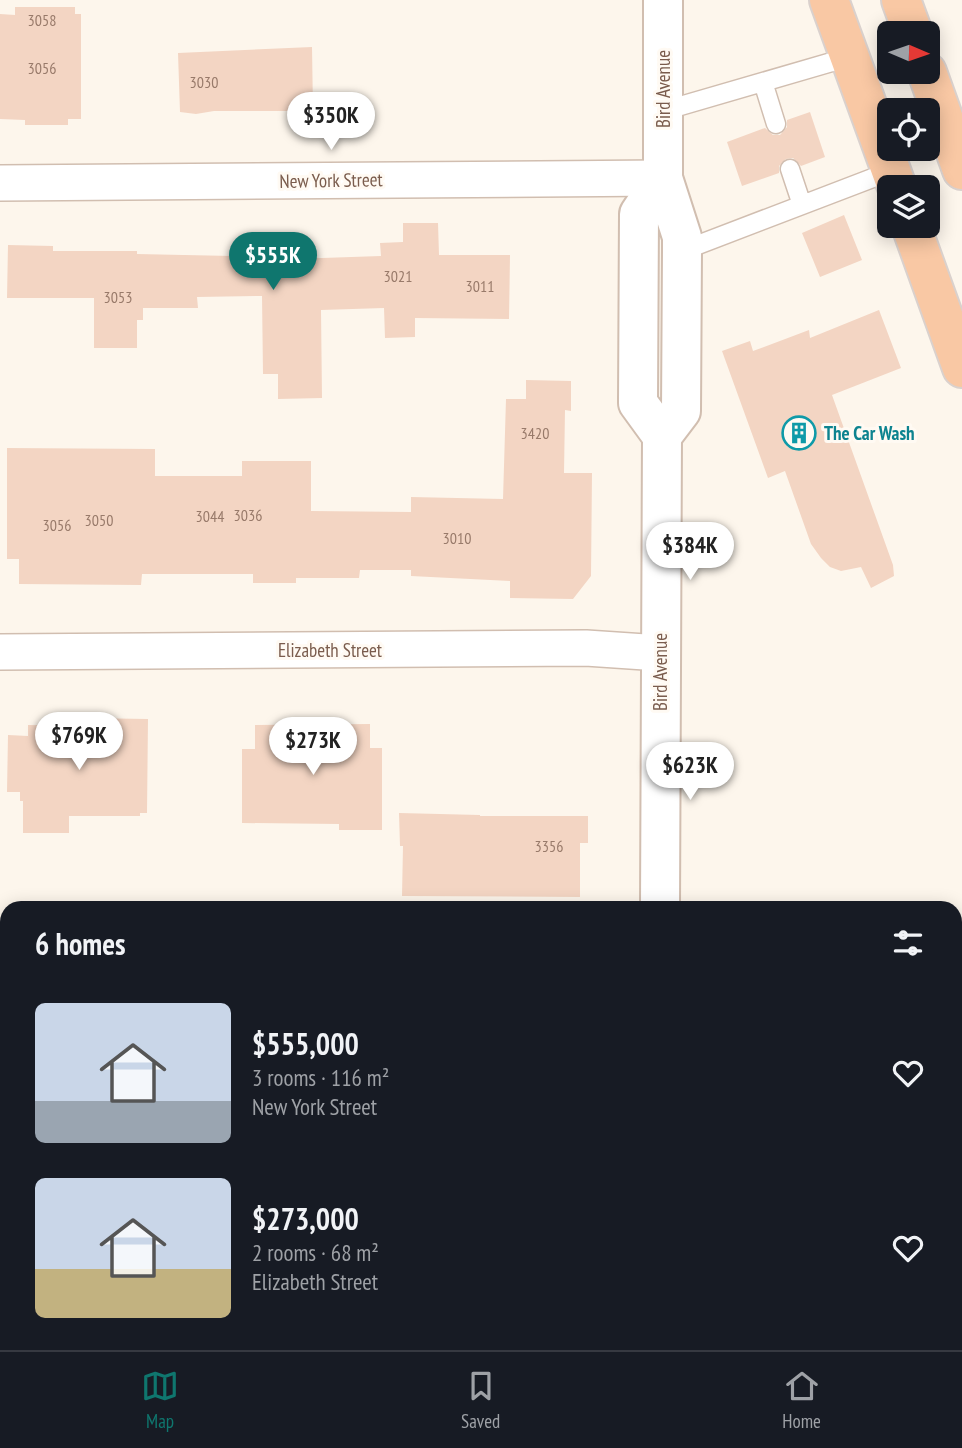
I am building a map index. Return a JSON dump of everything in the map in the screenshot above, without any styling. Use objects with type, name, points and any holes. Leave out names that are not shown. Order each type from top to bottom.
[{"type":"highway","points":[[829,0],[893,175]]},
{"type":"highway","points":[[901,0],[909,21]]},
{"type":"highway","points":[[931,84],[962,170]]},
{"type":"highway","points":[[915,238],[962,368]]},
{"type":"street","name":"Bird Avenue","points":[[660,901],[662,436],[681,411],[682,251],[681,237],[663,178],[663,0]]},
{"type":"street","name":"New York Street","points":[[0,183],[663,178]]},
{"type":"street","points":[[662,436],[638,403],[639,214],[663,178]]},
{"type":"street","name":"Elizabeth Street","points":[[0,652],[586,648],[660,653]]},
{"type":"lane","points":[[663,111],[849,57]]},
{"type":"lane","points":[[764,82],[776,124]]},
{"type":"lane","points":[[790,169],[802,205]]},
{"type":"lane","points":[[682,251],[802,205],[877,184]]},
{"type":"building","points":[[15,7],[75,7],[75,14],[81,14],[81,119],[68,119],[68,125],[25,125],[25,120],[0,119],[0,14],[15,15]]},
{"type":"building","points":[[312,47],[313,111],[214,111],[196,114],[180,112],[178,53]]},
{"type":"building","points":[[810,112],[825,157],[801,166],[793,158],[786,159],[779,166],[779,173],[742,186],[727,142],[765,128],[773,135],[780,135],[787,127],[787,120]]},
{"type":"building","points":[[844,215],[862,260],[820,277],[802,233]]},
{"type":"building","points":[[403,223],[438,223],[439,255],[510,255],[509,319],[415,318],[415,337],[385,338],[384,308],[321,310],[322,398],[278,399],[278,374],[263,374],[262,296],[197,297],[198,308],[143,308],[143,320],[137,320],[137,348],[94,348],[94,298],[7,298],[8,245],[53,246],[53,251],[137,251],[137,254],[322,258],[381,256],[380,243],[403,242]]},
{"type":"building","name":"The Car Wash","points":[[879,310],[901,368],[832,395],[893,565],[894,576],[871,588],[861,567],[841,571],[830,567],[821,558],[811,544],[785,471],[768,478],[722,351],[750,341],[753,351],[809,330],[810,338]]},
{"type":"building","points":[[526,380],[571,381],[571,411],[565,410],[564,473],[592,473],[591,576],[573,599],[510,598],[510,581],[411,576],[411,570],[360,570],[359,578],[296,578],[296,583],[253,583],[253,574],[142,574],[141,585],[19,584],[19,559],[7,559],[7,448],[155,449],[155,476],[242,476],[242,461],[311,461],[311,511],[411,512],[411,497],[503,499],[506,399],[526,399]]},
{"type":"building","points":[[85,718],[148,719],[147,813],[140,813],[140,816],[69,816],[69,833],[23,833],[23,801],[20,801],[20,792],[7,792],[8,735],[28,736],[28,725],[85,726]]},
{"type":"building","points":[[370,724],[370,748],[382,748],[382,830],[339,830],[339,824],[242,823],[242,749],[255,749],[255,725]]},
{"type":"building","points":[[399,813],[588,816],[588,843],[580,843],[580,897],[402,896],[403,846],[400,846]]},
{"type":"place","name":"The Car Wash","points":[[799,433]]}]
